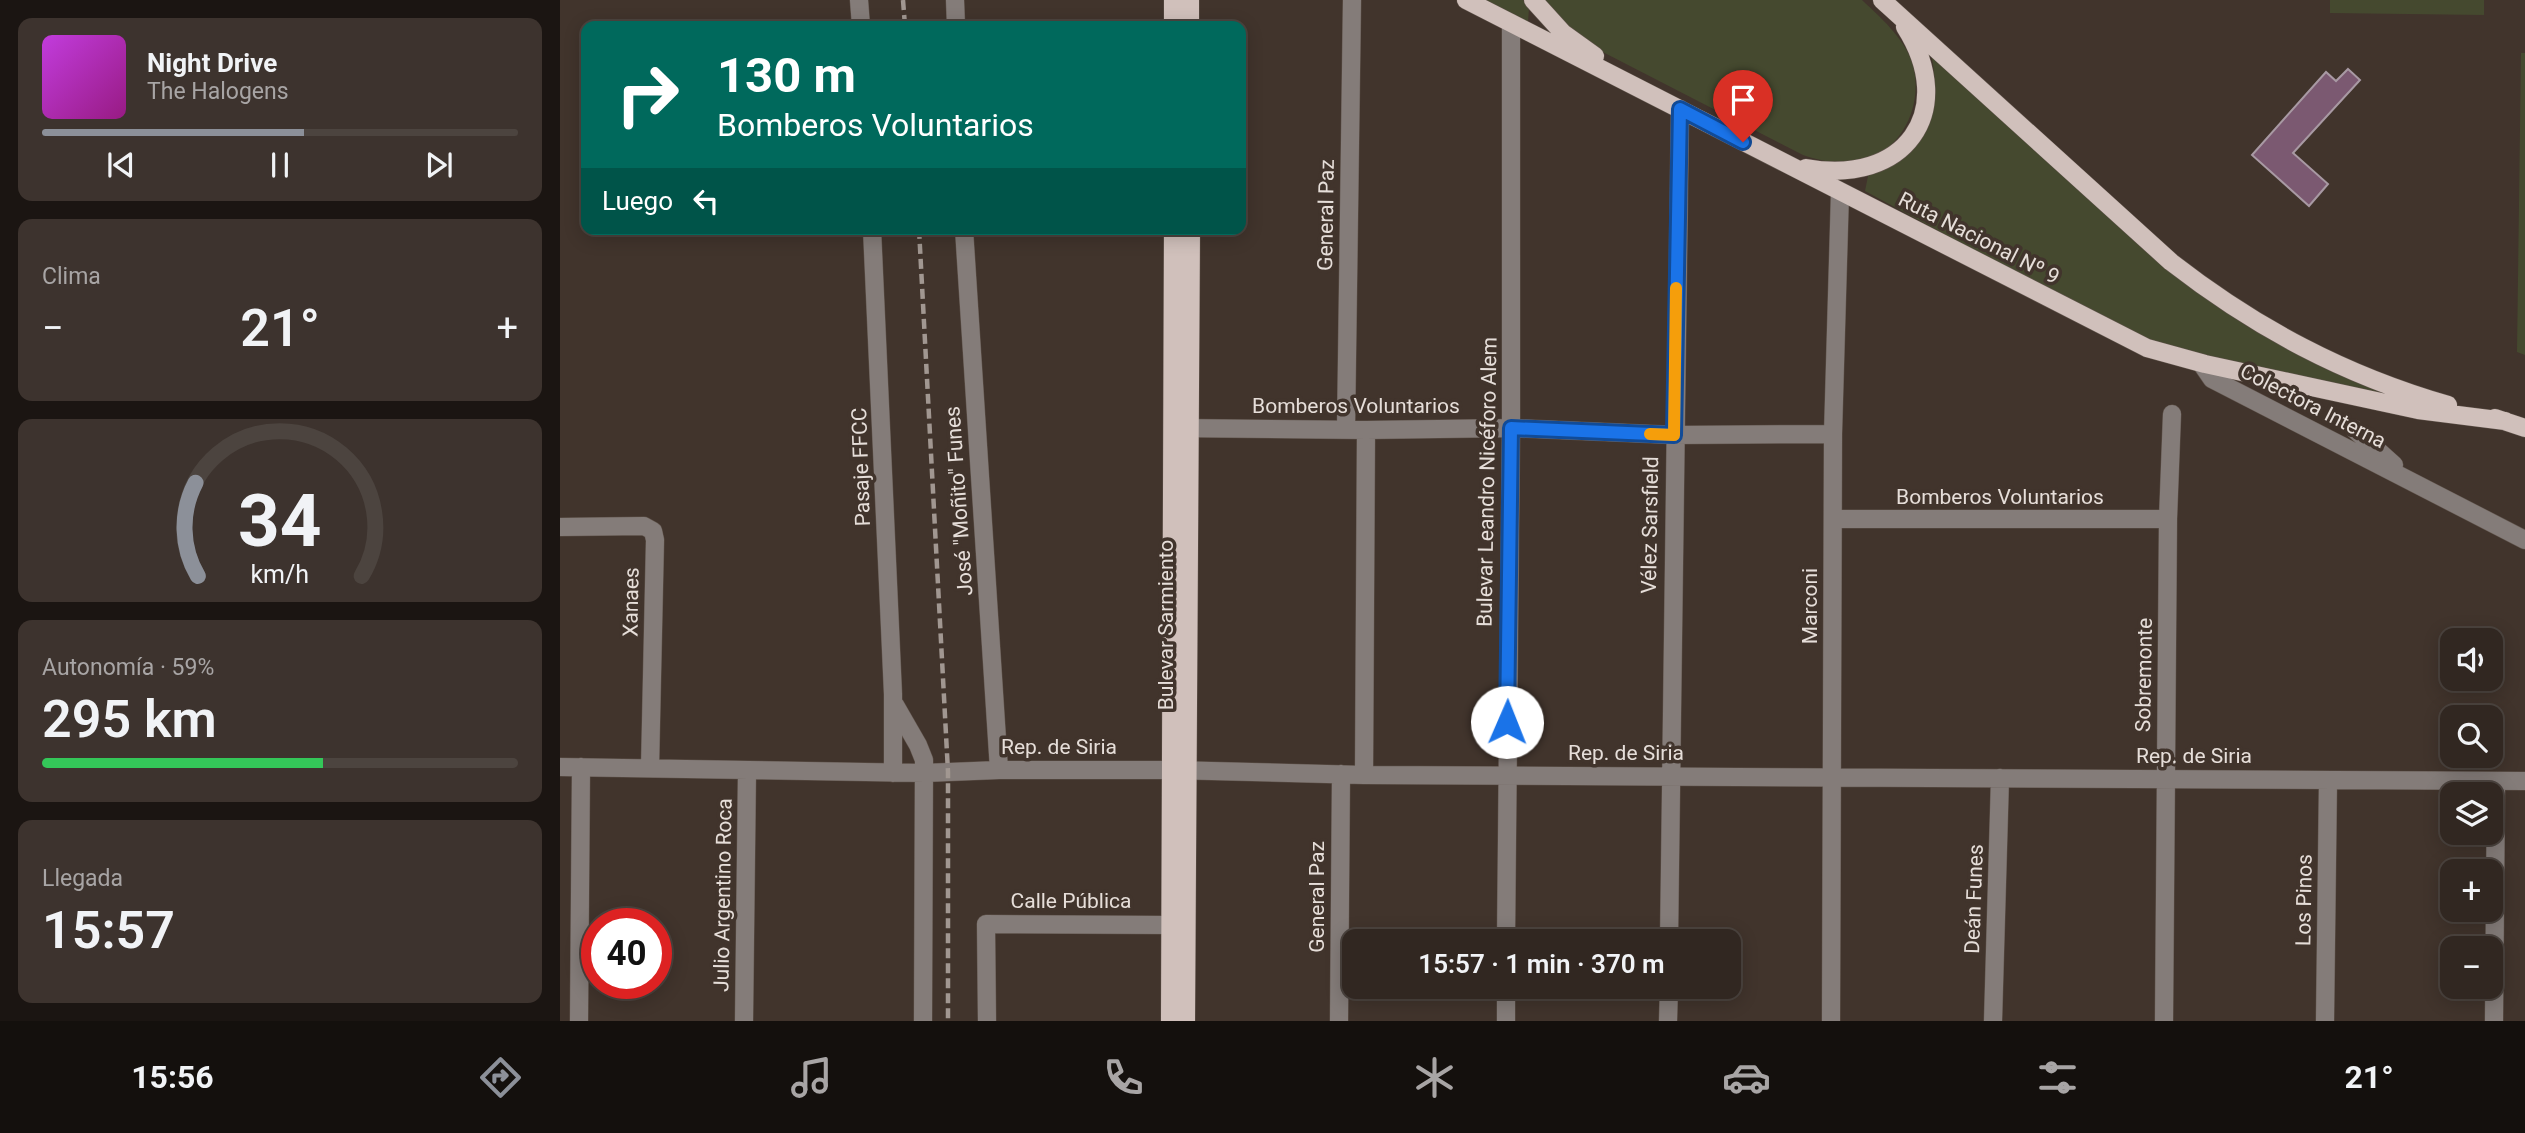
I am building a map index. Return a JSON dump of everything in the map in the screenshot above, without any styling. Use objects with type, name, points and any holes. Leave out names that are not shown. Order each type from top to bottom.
[{"type":"main road","points":[[1173,0],[1173,21]]},
{"type":"main road","points":[[1190,0],[1190,21]]},
{"type":"main road","name":"Ruta Nacional Nº 9","points":[[1466,0],[2147,348],[2201,363],[2418,410],[2505,421]]},
{"type":"main road","points":[[1533,0],[1563,33],[1648,94]]},
{"type":"main road","points":[[1786,164],[1843,172],[1870,167],[1891,157],[1914,132],[1926,103],[1925,75],[1912,38],[1884,2]]},
{"type":"main road","name":"Ruta Nacional Nº 9","points":[[1884,2],[2171,262],[2230,306],[2277,335],[2345,368],[2423,398],[2525,428]]},
{"type":"main road","name":"Bulevar Sarmiento","points":[[1173,235],[1181,428],[1180,770],[1186,1021]]},
{"type":"main road","name":"Bulevar Sarmiento","points":[[1181,428],[1191,235]]},
{"type":"main road","name":"Bulevar Sarmiento","points":[[1170,1021],[1170,925],[1180,770]]},
{"type":"street","points":[[859,0],[861,21]]},
{"type":"street","points":[[956,0],[956,21]]},
{"type":"street","name":"General Paz","points":[[1346,430],[1352,0]]},
{"type":"street","name":"Bulevar Leandro Nicéforo Alem","points":[[1506,929],[1511,428],[1511,23]]},
{"type":"street","name":"Vélez Sarsfield","points":[[1669,929],[1680,109]]},
{"type":"street","name":"Marconi","points":[[1831,1021],[1833,434],[1840,192]]},
{"type":"street","name":"Pasaje FFCC","points":[[872,235],[893,702],[893,773]]},
{"type":"street","name":"José \"Moñito\" Funes","points":[[964,235],[999,770]]},
{"type":"street","name":"Colectora Interna","points":[[2201,363],[2212,379],[2525,540]]},
{"type":"street","name":"Sobremonte","points":[[2164,1021],[2168,519],[2172,414]]},
{"type":"street","name":"Bomberos Voluntarios","points":[[1181,428],[1511,428],[1674,435],[1833,434]]},
{"type":"street","name":"Colectora Interna","points":[[2354,429],[2412,482]]},
{"type":"street","points":[[1364,775],[1366,430]]},
{"type":"street","name":"Bomberos Voluntarios","points":[[1833,519],[2168,519]]},
{"type":"street","name":"Xanaes","points":[[560,527],[644,526],[653,531],[655,540],[650,768]]},
{"type":"street","name":"Pasaje FFCC","points":[[893,702],[924,760],[923,1021]]},
{"type":"street","name":"Rep. de Siria","points":[[560,767],[893,773],[1180,770],[1364,775],[2525,781]]},
{"type":"street","points":[[579,1021],[581,767]]},
{"type":"street","name":"Julio Argentino Roca","points":[[744,1021],[747,771]]},
{"type":"street","name":"General Paz","points":[[1339,1021],[1341,774]]},
{"type":"street","name":"Deán Funes","points":[[1993,1021],[2000,778]]},
{"type":"street","name":"Los Pinos","points":[[2325,1021],[2328,780]]},
{"type":"street","points":[[2494,1021],[2496,781]]},
{"type":"street","name":"Calle Pública","points":[[987,1021],[986,924],[1170,925]]},
{"type":"street","points":[[1506,999],[1506,1021]]},
{"type":"street","points":[[1668,1021],[1669,999]]},
{"type":"green space","points":[[1485,0],[1523,0],[1529,8],[1528,22]]},
{"type":"green space","points":[[1541,0],[1862,0],[1891,28],[1908,53],[1915,79],[1912,112],[1895,141],[1883,152],[1868,159],[1845,163],[1809,157],[1595,48],[1576,34]]},
{"type":"green space","points":[[2330,0],[2484,0],[2484,15],[2330,13]]},
{"type":"green space","points":[[2521,53],[2525,53],[2525,355],[2517,352]]},
{"type":"green space","points":[[1931,54],[2177,277],[2206,299],[2252,329],[2300,355],[2419,404],[2163,345],[2099,318],[1865,191],[1868,176],[1903,156],[1925,129],[1932,113],[1935,95]]},
{"type":"building","points":[[2348,69],[2360,80],[2293,153],[2328,184],[2309,206],[2252,155],[2326,72],[2336,81]]},
{"type":"railway","points":[[903,0],[905,21]]},
{"type":"railway","points":[[919,235],[948,772],[948,1021]]},
{"type":"slow traffic","points":[[1650,434],[1674,435],[1676,288]]},
{"type":"route","points":[[1507,722],[1511,428],[1674,435],[1680,109],[1743,142]]}]
